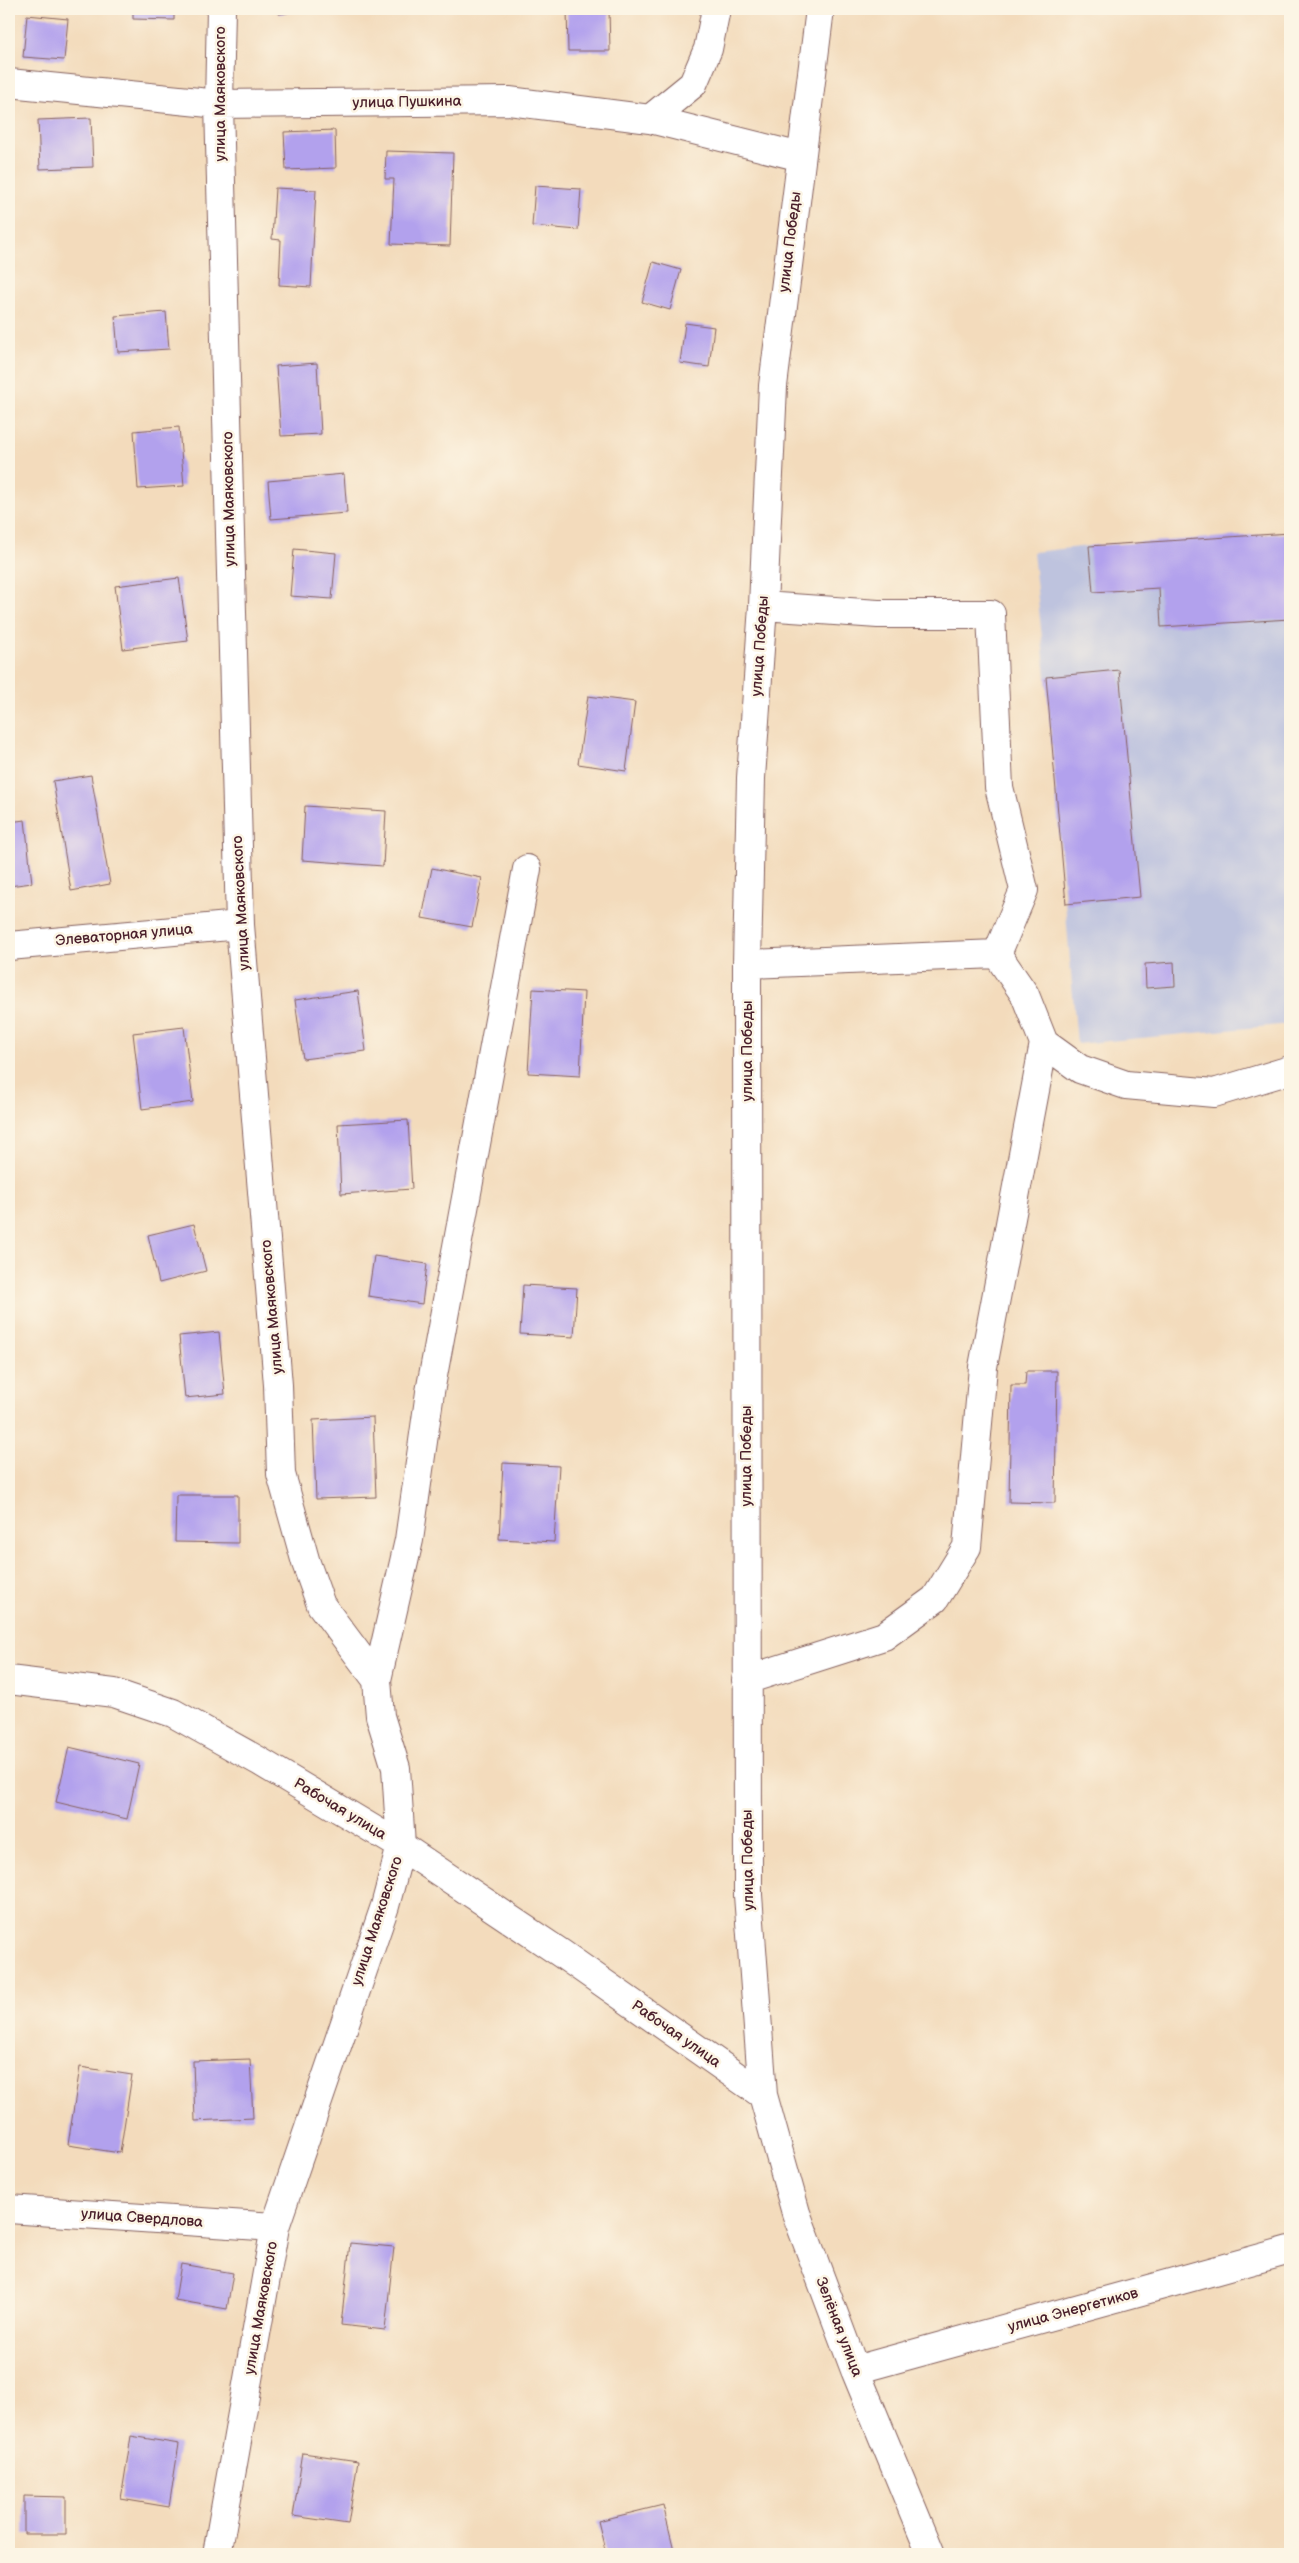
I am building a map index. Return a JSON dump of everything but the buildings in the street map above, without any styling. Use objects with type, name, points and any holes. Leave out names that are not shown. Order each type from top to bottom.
[{"type":"street","name":"улица Маяковского","points":[[217,2554],[275,2227],[385,1906],[400,1846],[396,1768],[380,1716],[377,1680],[321,1605],[306,1564],[281,1474],[278,1385],[240,925],[219,104],[221,9]]},
{"type":"street","points":[[650,119],[693,84],[708,49],[716,9]]},
{"type":"street","name":"улица Победы","points":[[763,2095],[748,1895],[746,1680],[748,964],[751,778],[763,606],[773,386],[820,9]]},
{"type":"street","name":"улица Пушкина","points":[[9,82],[219,104],[509,101],[650,119],[801,157]]},
{"type":"street","points":[[763,606],[878,614],[991,614],[999,787],[1024,890],[997,954]]},
{"type":"street","points":[[377,1680],[409,1540],[430,1392],[527,869]]},
{"type":"street","name":"Элеваторная улица","points":[[9,946],[240,925]]},
{"type":"street","points":[[748,964],[997,954]]},
{"type":"street","points":[[997,954],[1024,995],[1044,1043],[1080,1069],[1126,1085],[1214,1093],[1290,1070]]},
{"type":"street","points":[[746,1680],[884,1636],[936,1599],[967,1546],[983,1367],[1044,1043]]},
{"type":"street","name":"Рабочая улица","points":[[9,1680],[114,1693],[172,1713],[259,1761],[400,1846],[562,1954],[763,2095]]},
{"type":"street","name":"Зелёная улица","points":[[763,2095],[796,2213],[855,2370],[928,2553]]},
{"type":"street","name":"улица Свердлова","points":[[9,2210],[275,2227]]},
{"type":"street","name":"улица Энергетиков","points":[[855,2370],[1290,2250]]},
{"type":"shaded area","points":[[1290,533],[1290,1024],[1077,1044],[1046,677],[1033,552],[1089,546]]}]
